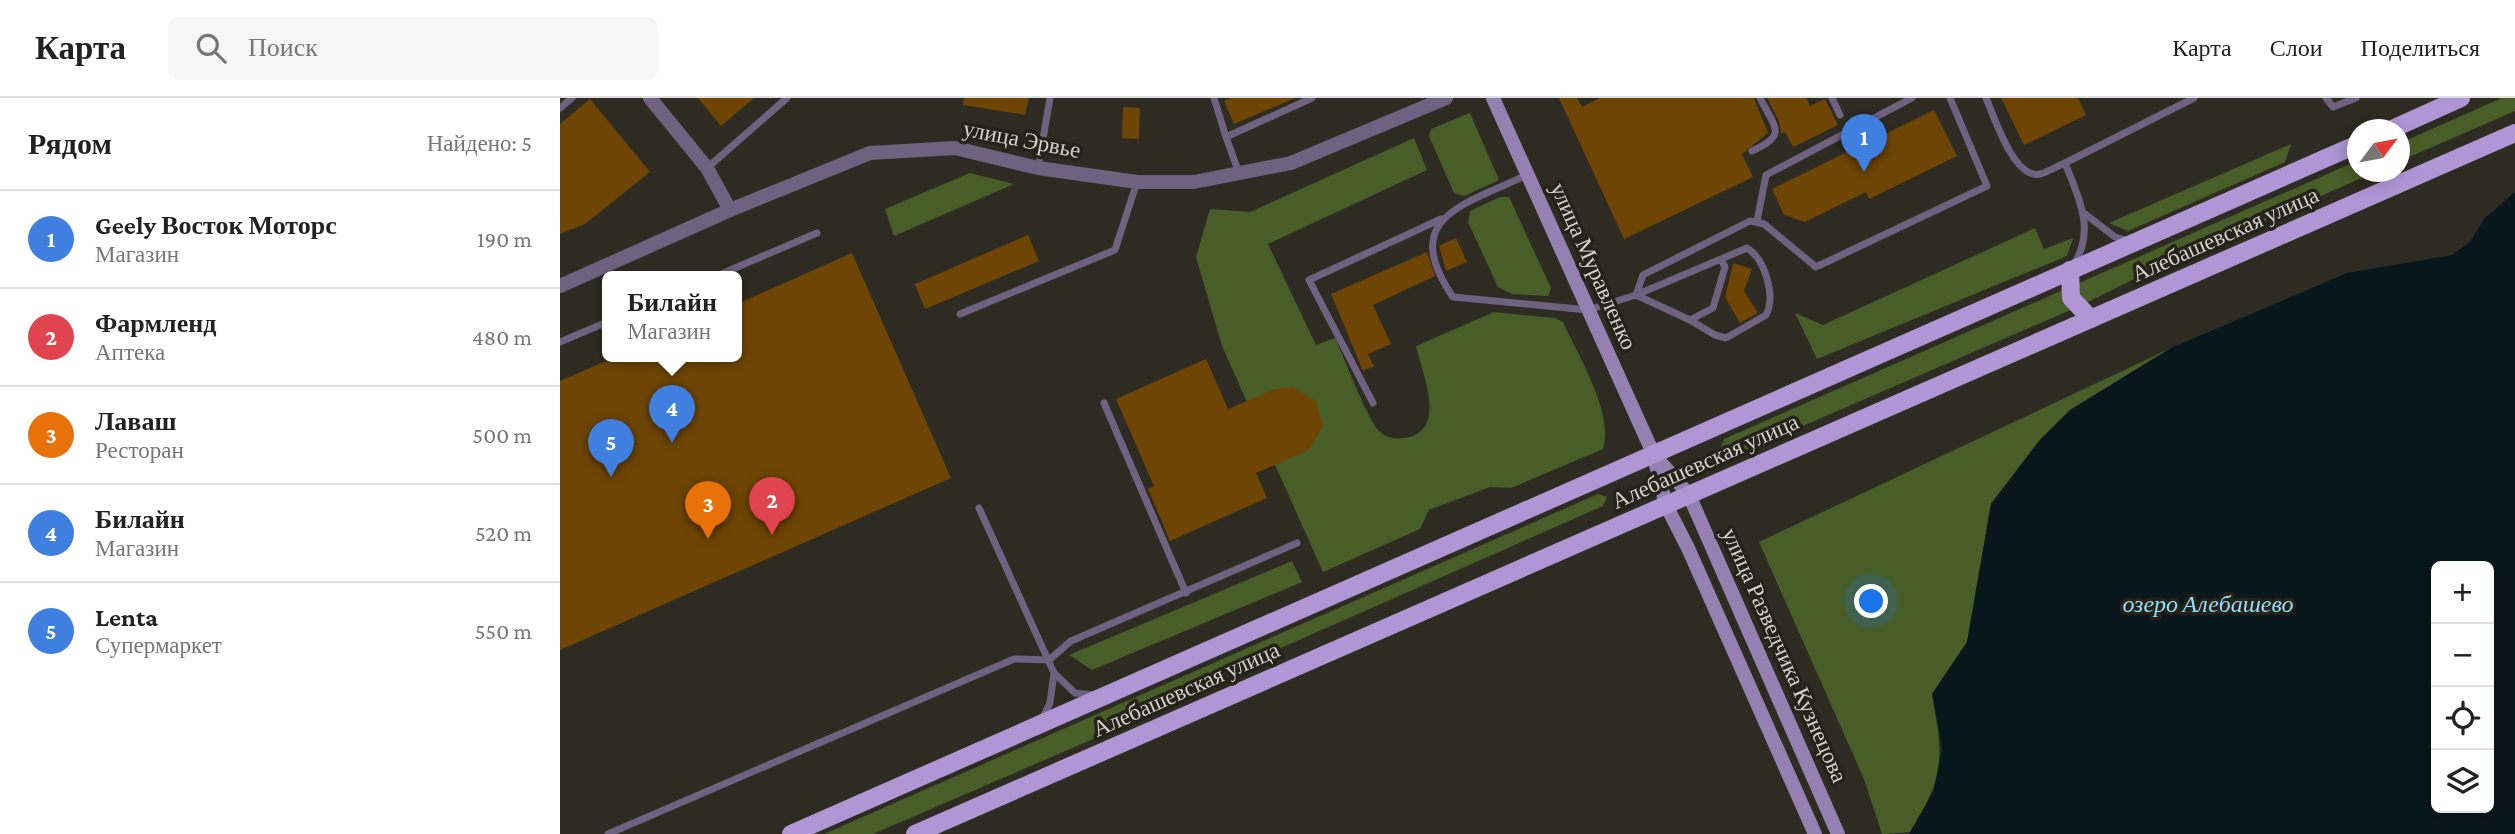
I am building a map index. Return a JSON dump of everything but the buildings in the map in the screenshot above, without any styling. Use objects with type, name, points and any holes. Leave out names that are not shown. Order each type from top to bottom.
[{"type":"main road","name":"улица Муравленко","points":[[1493,98],[1653,453]]},
{"type":"main road","points":[[2410,121],[2461,98]]},
{"type":"main road","name":"Алебашевская улица","points":[[915,834],[2515,133]]},
{"type":"main road","name":"Алебашевская улица","points":[[791,834],[2347,148]]},
{"type":"main road","points":[[2070,270],[2071,298],[2091,319]]},
{"type":"main road","name":"улица Разведчика Кузнецова","points":[[1653,453],[1689,495],[1838,834]]},
{"type":"main road","name":"улица Разведчика Кузнецова","points":[[1653,453],[1666,505],[1688,548],[1815,834]]},
{"type":"street","points":[[650,98],[708,168],[730,210]]},
{"type":"street","name":"улица Эрвье","points":[[560,286],[730,210],[870,153],[955,148],[1038,168],[1137,182],[1194,182],[1291,163],[1446,98]]},
{"type":"lane","points":[[560,108],[572,98]]},
{"type":"lane","points":[[708,168],[787,98]]},
{"type":"lane","points":[[1038,168],[1050,98]]},
{"type":"lane","points":[[1214,98],[1239,175]]},
{"type":"lane","points":[[1226,137],[1312,98]]},
{"type":"lane","points":[[1752,151],[1772,142],[1775,137],[1775,128],[1760,98]]},
{"type":"lane","points":[[1832,98],[1840,115]]},
{"type":"lane","points":[[1757,221],[1766,175],[1912,98]]},
{"type":"lane","points":[[1636,295],[1643,275],[1750,221],[1757,221],[1816,267],[1987,186],[1950,98]]},
{"type":"lane","points":[[1986,98],[2008,150],[2028,172],[2038,175],[2194,98]]},
{"type":"lane","points":[[2326,98],[2333,107],[2356,98]]},
{"type":"lane","points":[[2064,163],[2085,214],[2085,233],[2078,258],[2070,270]]},
{"type":"lane","points":[[1373,402],[1309,280],[1442,219],[1528,175]]},
{"type":"lane","points":[[960,314],[1115,250],[1137,182]]},
{"type":"lane","points":[[2085,214],[2115,237],[2133,243]]},
{"type":"lane","points":[[1442,219],[1430,239],[1432,261],[1452,297],[1588,310],[1636,295],[1747,248],[1753,252],[1770,286],[1770,308],[1766,315],[1726,338],[1636,295]]},
{"type":"lane","points":[[728,271],[817,233]]},
{"type":"lane","points":[[1690,320],[1713,308],[1725,267],[1721,260]]},
{"type":"lane","points":[[560,342],[602,324]]},
{"type":"lane","points":[[1104,403],[1186,593]]},
{"type":"lane","points":[[979,508],[1055,673],[1075,693],[1108,696]]},
{"type":"lane","points":[[608,834],[1014,659],[1049,660],[1071,642],[1297,543]]},
{"type":"lane","points":[[1037,727],[1050,703],[1055,673]]},
{"type":"green space","points":[[2502,98],[2515,98],[2515,111],[2410,157],[2410,139]]},
{"type":"green space","points":[[1470,113],[1499,180],[1464,196],[1454,193],[1429,136],[1431,129]]},
{"type":"green space","points":[[1414,138],[1427,170],[1268,244],[1316,345],[1335,338],[1374,424],[1384,435],[1404,438],[1418,433],[1426,425],[1429,413],[1427,385],[1416,346],[1494,312],[1555,318],[1563,322],[1593,384],[1604,418],[1603,449],[1511,488],[1490,487],[1429,510],[1420,529],[1323,572],[1222,346],[1196,257],[1210,209],[1250,212]]},
{"type":"green space","points":[[2291,144],[2285,162],[2128,231],[2109,223]]},
{"type":"green space","points":[[2347,165],[2347,182],[2352,182],[2136,278],[2082,305],[1731,457],[1719,451],[1724,439]]},
{"type":"green space","points":[[970,173],[1014,184],[894,236],[885,209]]},
{"type":"green space","points":[[1500,197],[1509,197],[1551,288],[1548,296],[1512,294],[1498,287],[1468,222],[1470,211]]},
{"type":"green space","points":[[2035,228],[2044,249],[2073,238],[2067,256],[1817,359],[1795,313],[1823,325]]},
{"type":"green space","points":[[2171,348],[2070,410],[2039,441],[1991,504],[1967,642],[1932,694],[1939,751],[1936,780],[1912,832],[1882,834],[1864,779],[1759,542]]},
{"type":"green space","points":[[1598,494],[1607,497],[1603,506],[1208,680],[1142,718],[873,834],[824,834]]},
{"type":"green space","points":[[1292,561],[1302,582],[1092,670],[1069,655]]},
{"type":"water","name":"озеро Алебашево","points":[[2515,192],[2515,834],[1909,834],[1934,790],[1942,748],[1932,694],[1967,642],[1991,504],[2039,441],[2070,410],[2171,348],[2347,273],[2452,255],[2470,242],[2484,219]]},
{"type":"place","name":"Geely Восток Моторс","points":[[1864,172]]},
{"type":"place","name":"Билайн","points":[[672,443]]},
{"type":"place","name":"Lenta","points":[[611,477]]},
{"type":"place","name":"Фармленд","points":[[772,535]]},
{"type":"place","name":"Лаваш","points":[[708,539]]}]
